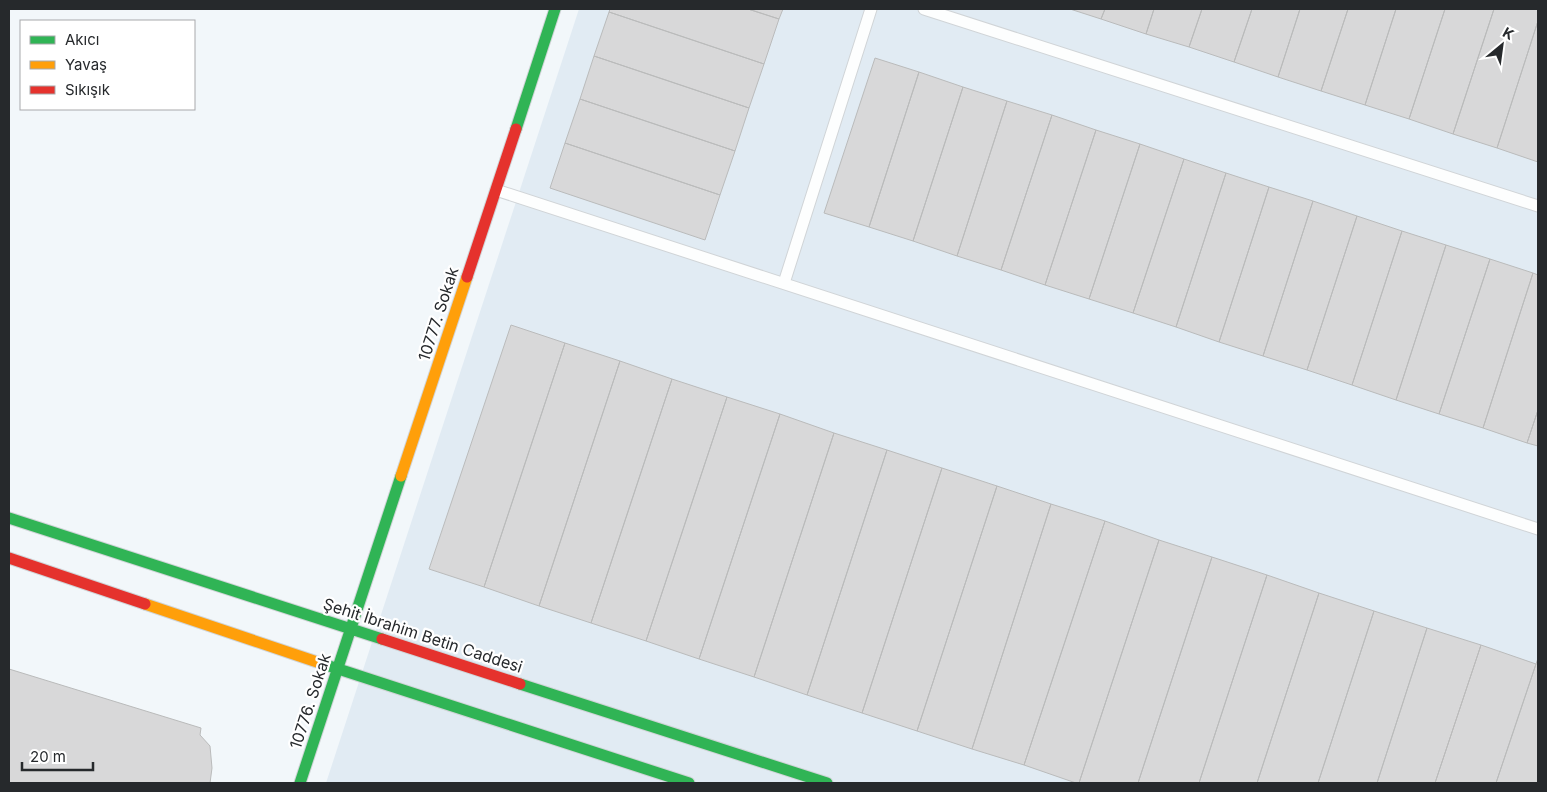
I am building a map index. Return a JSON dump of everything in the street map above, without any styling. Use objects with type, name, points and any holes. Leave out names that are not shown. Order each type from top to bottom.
[{"type":"street","name":"10777. Sokak","points":[[351,629],[556,9]]},
{"type":"street","name":"Şehit İbrahim Betin Caddesi","points":[[9,518],[827,783]]},
{"type":"street","points":[[9,558],[338,669],[689,783]]},
{"type":"street","name":"10776. Sokak","points":[[300,783],[351,629]]},
{"type":"lane","points":[[784,283],[871,9]]},
{"type":"lane","points":[[924,9],[1538,206]]},
{"type":"lane","points":[[496,190],[1538,529]]},
{"type":"shaded area","points":[[579,9],[1538,9],[1538,783],[326,783]]},
{"type":"building","points":[[610,9],[748,9],[779,19],[764,64],[609,12]]},
{"type":"building","points":[[748,9],[783,9],[779,19]]},
{"type":"building","points":[[1070,9],[1105,9],[1101,19]]},
{"type":"building","points":[[1105,9],[1154,9],[1146,34],[1101,19]]},
{"type":"building","points":[[1154,9],[1202,9],[1189,47],[1146,34]]},
{"type":"building","points":[[1202,9],[1252,9],[1234,62],[1189,47]]},
{"type":"building","points":[[1252,9],[1300,9],[1278,77],[1234,62]]},
{"type":"building","points":[[1300,9],[1348,9],[1321,91],[1278,77]]},
{"type":"building","points":[[1348,9],[1396,9],[1365,105],[1321,91]]},
{"type":"building","points":[[1396,9],[1445,9],[1409,119],[1365,105]]},
{"type":"building","points":[[1445,9],[1494,9],[1453,134],[1409,119]]},
{"type":"building","points":[[1494,9],[1538,9],[1538,21],[1497,148],[1453,134]]},
{"type":"building","points":[[609,12],[764,64],[749,108],[594,56]]},
{"type":"building","points":[[1538,21],[1538,162],[1497,148]]},
{"type":"building","points":[[594,56],[749,108],[735,151],[580,99]]},
{"type":"building","points":[[875,58],[919,72],[869,227],[824,213]]},
{"type":"building","points":[[919,72],[963,87],[913,241],[869,227]]},
{"type":"building","points":[[963,87],[1007,101],[957,256],[913,241]]},
{"type":"building","points":[[580,99],[735,151],[720,195],[565,143]]},
{"type":"building","points":[[1007,101],[1052,115],[1001,270],[957,256]]},
{"type":"building","points":[[1052,115],[1096,130],[1045,285],[1001,270]]},
{"type":"building","points":[[1096,130],[1140,144],[1089,299],[1045,285]]},
{"type":"building","points":[[565,143],[720,195],[705,240],[550,188]]},
{"type":"building","points":[[1140,144],[1184,159],[1133,313],[1089,299]]},
{"type":"building","points":[[1184,159],[1226,173],[1176,327],[1133,313]]},
{"type":"building","points":[[1226,173],[1269,187],[1219,342],[1176,327]]},
{"type":"building","points":[[1269,187],[1313,201],[1263,356],[1219,342]]},
{"type":"building","points":[[1313,201],[1357,216],[1307,370],[1263,356]]},
{"type":"building","points":[[1357,216],[1402,231],[1352,385],[1307,370]]},
{"type":"building","points":[[1402,231],[1446,245],[1396,400],[1352,385]]},
{"type":"building","points":[[1446,245],[1490,259],[1439,414],[1396,400]]},
{"type":"building","points":[[1490,259],[1533,273],[1483,428],[1439,414]]},
{"type":"building","points":[[1533,273],[1538,275],[1538,410],[1527,443],[1483,428]]},
{"type":"building","points":[[511,325],[565,343],[484,587],[429,569]]},
{"type":"building","points":[[565,343],[620,361],[539,606],[484,587]]},
{"type":"building","points":[[620,361],[672,379],[591,623],[539,606]]},
{"type":"building","points":[[672,379],[727,397],[646,641],[591,623]]},
{"type":"building","points":[[727,397],[780,414],[699,659],[646,641]]},
{"type":"building","points":[[1538,410],[1538,446],[1527,443]]},
{"type":"building","points":[[780,414],[834,433],[754,677],[699,659]]},
{"type":"building","points":[[834,433],[887,450],[807,695],[754,677]]},
{"type":"building","points":[[887,450],[942,468],[862,713],[807,695]]},
{"type":"building","points":[[942,468],[997,486],[917,731],[862,713]]},
{"type":"building","points":[[997,486],[1051,504],[972,749],[917,731]]},
{"type":"building","points":[[1051,504],[1105,521],[1024,765],[972,749]]},
{"type":"building","points":[[1105,521],[1159,540],[1079,783],[1076,783],[1024,765]]},
{"type":"building","points":[[1159,540],[1212,557],[1138,783],[1079,783]]},
{"type":"building","points":[[1212,557],[1267,575],[1199,783],[1138,783]]},
{"type":"building","points":[[1267,575],[1319,593],[1257,783],[1199,783]]},
{"type":"building","points":[[1319,593],[1374,611],[1318,783],[1257,783]]},
{"type":"building","points":[[1374,611],[1427,628],[1377,783],[1318,783]]},
{"type":"building","points":[[1427,628],[1481,645],[1435,783],[1377,783]]},
{"type":"building","points":[[1481,645],[1536,664],[1496,783],[1435,783]]},
{"type":"building","points":[[1538,658],[1538,783],[1496,783],[1536,664]]},
{"type":"building","points":[[9,669],[201,728],[200,735],[210,746],[212,768],[210,783],[9,783]]},
{"type":"traffic: fast","points":[[516,129],[555,9]]},
{"type":"traffic: fast","points":[[300,783],[401,476]]},
{"type":"traffic: fast","points":[[9,518],[382,639]]},
{"type":"traffic: fast","points":[[323,664],[689,783]]},
{"type":"traffic: fast","points":[[520,684],[827,783]]},
{"type":"traffic: slow","points":[[401,476],[467,277]]},
{"type":"traffic: slow","points":[[145,604],[323,664]]},
{"type":"traffic: jam","points":[[467,277],[516,129]]},
{"type":"traffic: jam","points":[[9,558],[145,604]]},
{"type":"traffic: jam","points":[[382,639],[520,684]]}]
